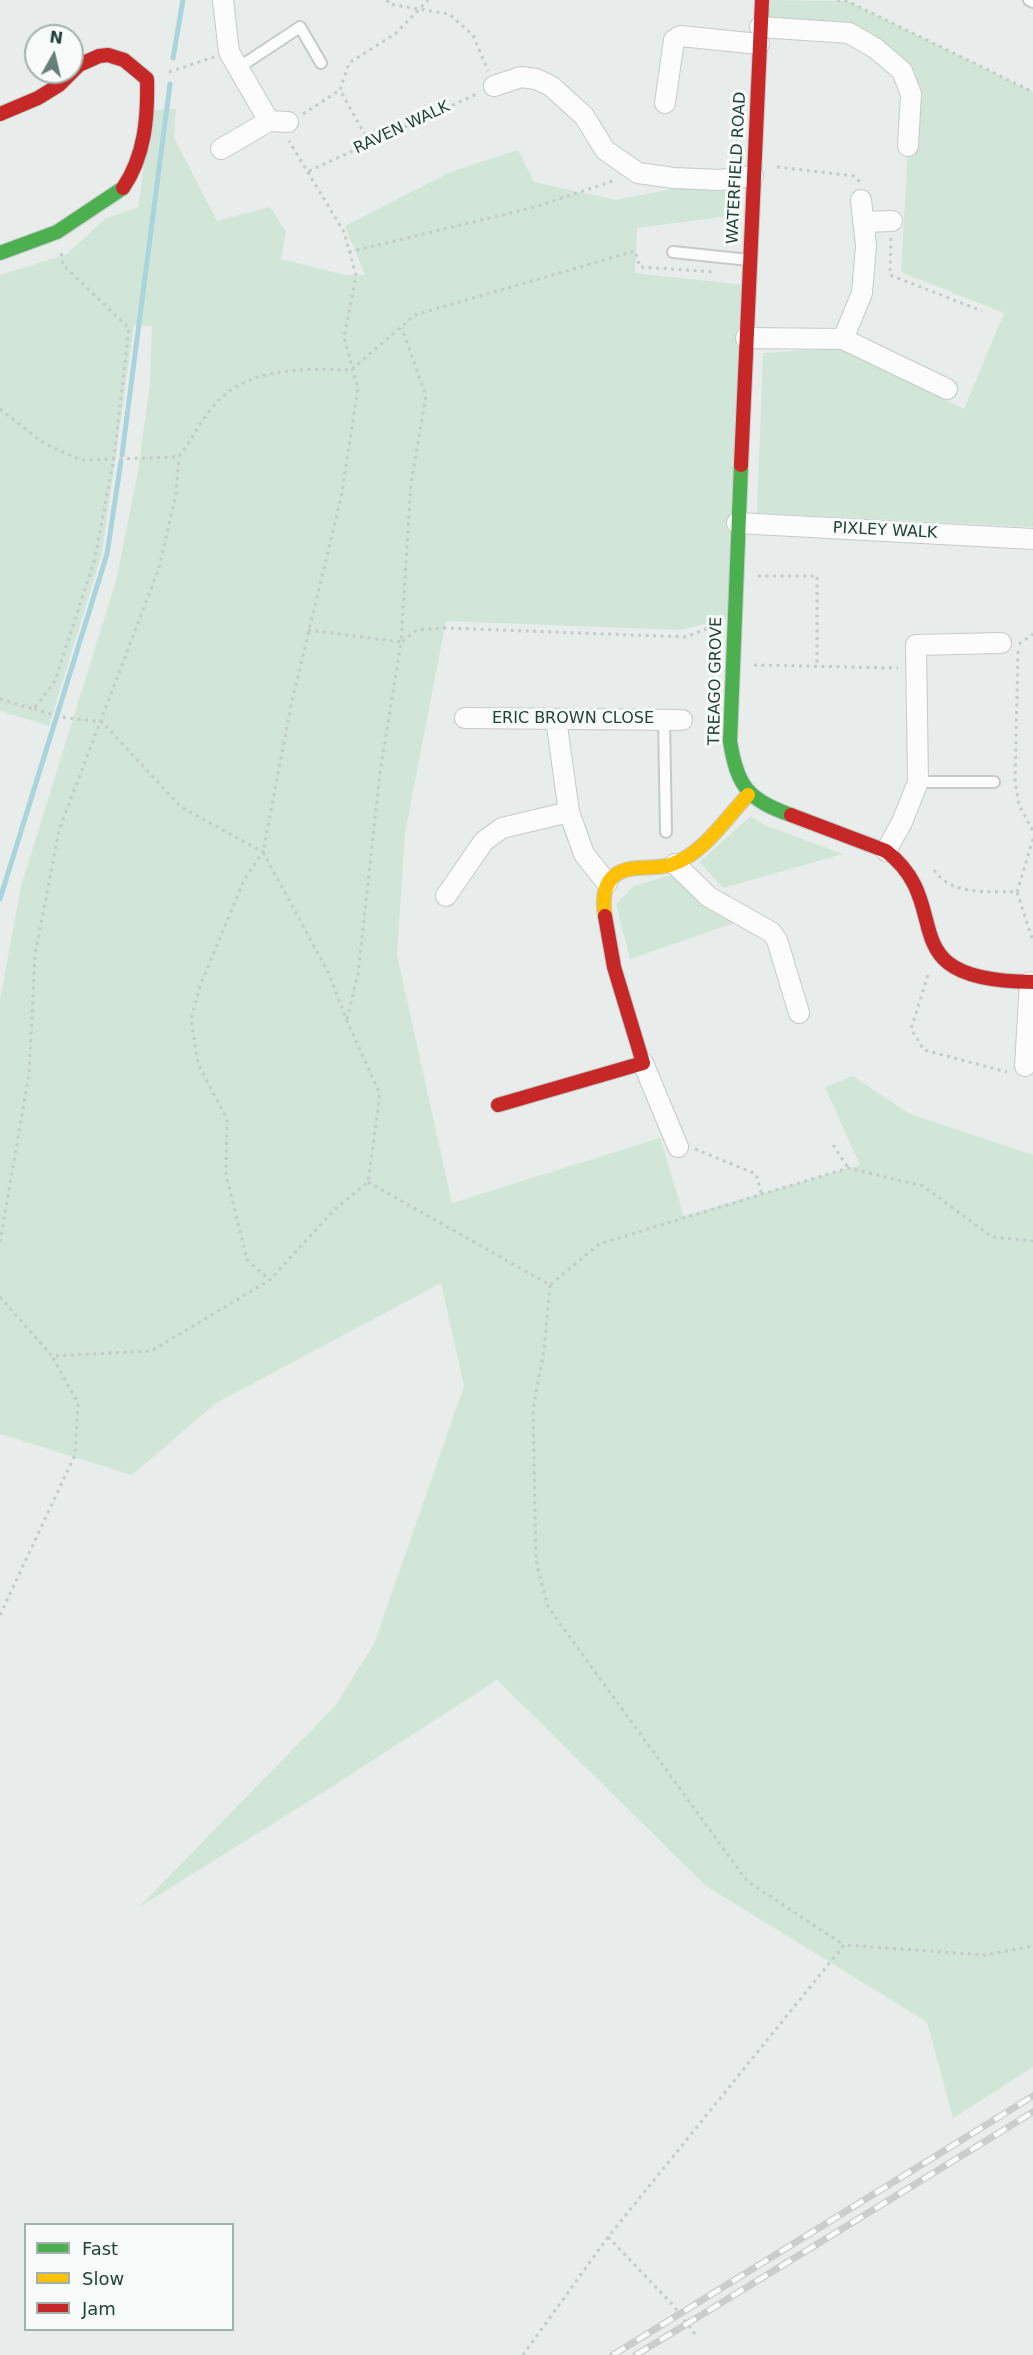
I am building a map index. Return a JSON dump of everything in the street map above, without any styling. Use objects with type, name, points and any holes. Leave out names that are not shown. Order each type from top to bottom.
[{"type":"street","points":[[223,0],[233,60],[269,121]]},
{"type":"street","name":"WATERFIELD ROAD","points":[[746,338],[762,0]]},
{"type":"street","points":[[665,103],[674,40],[680,36],[849,33],[875,48],[902,71],[911,94],[908,146]]},
{"type":"street","points":[[0,114],[27,104],[58,86],[79,66],[95,57],[115,55],[130,61],[147,80],[147,114],[136,164],[129,182],[122,191],[102,206],[57,232],[0,253]]},
{"type":"street","points":[[494,86],[521,77],[536,79],[551,86],[585,116],[605,150],[638,173],[674,178],[720,180],[753,176]]},
{"type":"street","points":[[221,149],[269,121],[288,122]]},
{"type":"street","points":[[843,339],[862,293],[866,246],[861,200]]},
{"type":"street","points":[[863,222],[892,221]]},
{"type":"street","points":[[746,338],[843,339],[948,389]]},
{"type":"street","name":"TREAGO GROVE","points":[[746,338],[729,743],[738,778],[748,795]]},
{"type":"street","name":"PIXLEY WALK","points":[[738,523],[1033,539]]},
{"type":"street","points":[[886,851],[902,822],[918,782],[916,645],[1001,643]]},
{"type":"street","name":"ERIC BROWN CLOSE","points":[[465,718],[673,720]]},
{"type":"street","points":[[556,719],[569,812],[584,854],[607,883]]},
{"type":"street","points":[[676,1144],[643,1063],[613,966],[602,905],[607,883],[618,874],[675,864],[696,849],[748,795],[777,812],[886,851],[908,871],[933,946],[945,961],[959,971],[991,980],[1032,982],[1025,1066]]},
{"type":"street","points":[[446,896],[484,841],[502,828],[569,812]]},
{"type":"street","points":[[675,864],[709,897],[771,932],[777,940],[799,1013]]},
{"type":"street","points":[[498,1105],[643,1063]]},
{"type":"lane","points":[[233,60],[300,27],[321,63]]},
{"type":"lane","points":[[673,252],[750,260]]},
{"type":"lane","points":[[666,832],[673,720]]},
{"type":"lane","points":[[918,782],[994,782]]},
{"type":"path","points":[[387,0],[389,4],[449,14],[473,35],[494,86]]},
{"type":"path","points":[[288,122],[340,90],[349,63],[395,34],[428,0]]},
{"type":"path","points":[[837,0],[847,1],[1033,92]]},
{"type":"path","points":[[147,80],[233,60]]},
{"type":"path","name":"RAVEN WALK","points":[[309,171],[494,86]]},
{"type":"path","points":[[340,90],[369,143]]},
{"type":"path","points":[[269,121],[290,142],[344,232],[356,276],[344,338],[351,370],[358,388],[341,498],[308,630],[263,852],[244,880],[200,986],[191,1018],[198,1064],[227,1119],[226,1174],[247,1260],[270,1280]]},
{"type":"path","points":[[349,252],[535,207],[638,173]]},
{"type":"path","points":[[34,709],[55,681],[95,558],[114,458],[129,328],[63,265],[57,232]]},
{"type":"path","points":[[0,1242],[29,1074],[35,955],[57,842],[159,568],[176,494],[179,457],[219,400],[245,383],[268,373],[310,369],[351,370],[415,315],[634,251],[640,267],[715,272]]},
{"type":"path","points":[[308,630],[400,642],[411,483],[426,396],[401,327]]},
{"type":"path","points":[[0,409],[54,448],[81,460],[179,457]]},
{"type":"path","points":[[735,576],[817,576],[816,666]]},
{"type":"path","points":[[1033,634],[1018,645],[1015,781],[1019,805],[1033,831]]},
{"type":"path","points":[[732,664],[917,668]]},
{"type":"path","points":[[0,699],[61,717],[102,722],[181,807],[263,852],[329,974],[347,1021],[380,1094],[368,1182],[334,1210],[270,1280],[151,1351],[52,1356]]},
{"type":"path","points":[[1033,839],[1017,892],[1033,941]]},
{"type":"path","points":[[928,861],[941,880],[962,889],[1017,892]]},
{"type":"path","points":[[933,946],[926,990],[911,1029],[924,1050],[1022,1076],[1025,1066]]},
{"type":"path","points":[[676,1144],[756,1174],[762,1196]]},
{"type":"path","points":[[833,1145],[848,1168]]},
{"type":"path","points":[[1033,1241],[992,1237],[923,1186],[848,1168],[762,1196],[684,1216],[599,1244],[550,1285],[544,1350],[533,1409],[536,1561],[548,1607],[747,1881],[844,1945],[984,1955],[1033,1946]]},
{"type":"path","points":[[368,1182],[550,1285]]},
{"type":"path","points":[[0,1298],[52,1356],[78,1403],[75,1455],[0,1615]]},
{"type":"path","points":[[523,2355],[608,2237],[844,1945]]},
{"type":"path","points":[[608,2237],[672,2304],[695,2334]]},
{"type":"green space","points":[[762,0],[847,1],[1033,92],[1033,527],[757,513],[763,353],[841,348],[964,409],[1004,313],[901,272],[911,94],[875,48],[760,27]]},
{"type":"green space","points":[[176,109],[174,138],[217,221],[270,207],[286,232],[281,259],[345,275],[365,275],[345,226],[450,172],[518,150],[534,182],[616,200],[677,188],[731,192],[736,215],[637,228],[635,273],[745,285],[734,617],[680,630],[446,621],[405,833],[397,955],[452,1203],[660,1138],[684,1216],[860,1165],[825,1087],[853,1076],[910,1114],[1033,1155],[1033,2067],[953,2118],[927,2022],[706,1886],[497,1680],[138,1908],[335,1706],[374,1644],[464,1386],[441,1283],[216,1403],[132,1475],[0,1434],[0,1000],[21,886],[116,581],[138,471],[150,384],[152,326],[134,325],[102,553],[49,726],[0,711],[0,275],[67,254],[105,219],[138,207],[152,110]]},
{"type":"green space","points":[[751,816],[764,825],[843,854],[723,888],[699,862]]},
{"type":"green space","points":[[671,875],[711,910],[734,923],[630,959],[616,904],[634,886]]},
{"type":"waterway","points":[[173,58],[183,0]]},
{"type":"waterway","points":[[122,455],[170,84]]},
{"type":"waterway","points":[[0,899],[107,554],[121,461]]},
{"type":"railway","points":[[613,2355],[1033,2096]]},
{"type":"railway","points":[[636,2355],[1033,2112]]},
{"type":"traffic: fast","points":[[0,253],[57,232],[123,188]]},
{"type":"traffic: fast","points":[[741,465],[730,741],[736,769],[747,789],[764,803],[791,815]]},
{"type":"traffic: slow","points":[[605,916],[606,889],[614,876],[635,868],[666,866],[684,859],[705,843],[748,795]]},
{"type":"traffic: jam","points":[[741,465],[762,0]]},
{"type":"traffic: jam","points":[[0,114],[38,98],[59,85],[79,65],[99,56],[108,55],[124,60],[147,79],[147,93],[146,122],[141,149],[123,188]]},
{"type":"traffic: jam","points":[[791,815],[886,851],[907,873],[919,895],[931,937],[940,955],[957,969],[987,978],[1033,982]]},
{"type":"traffic: jam","points":[[498,1105],[643,1063],[614,967],[605,916]]}]
